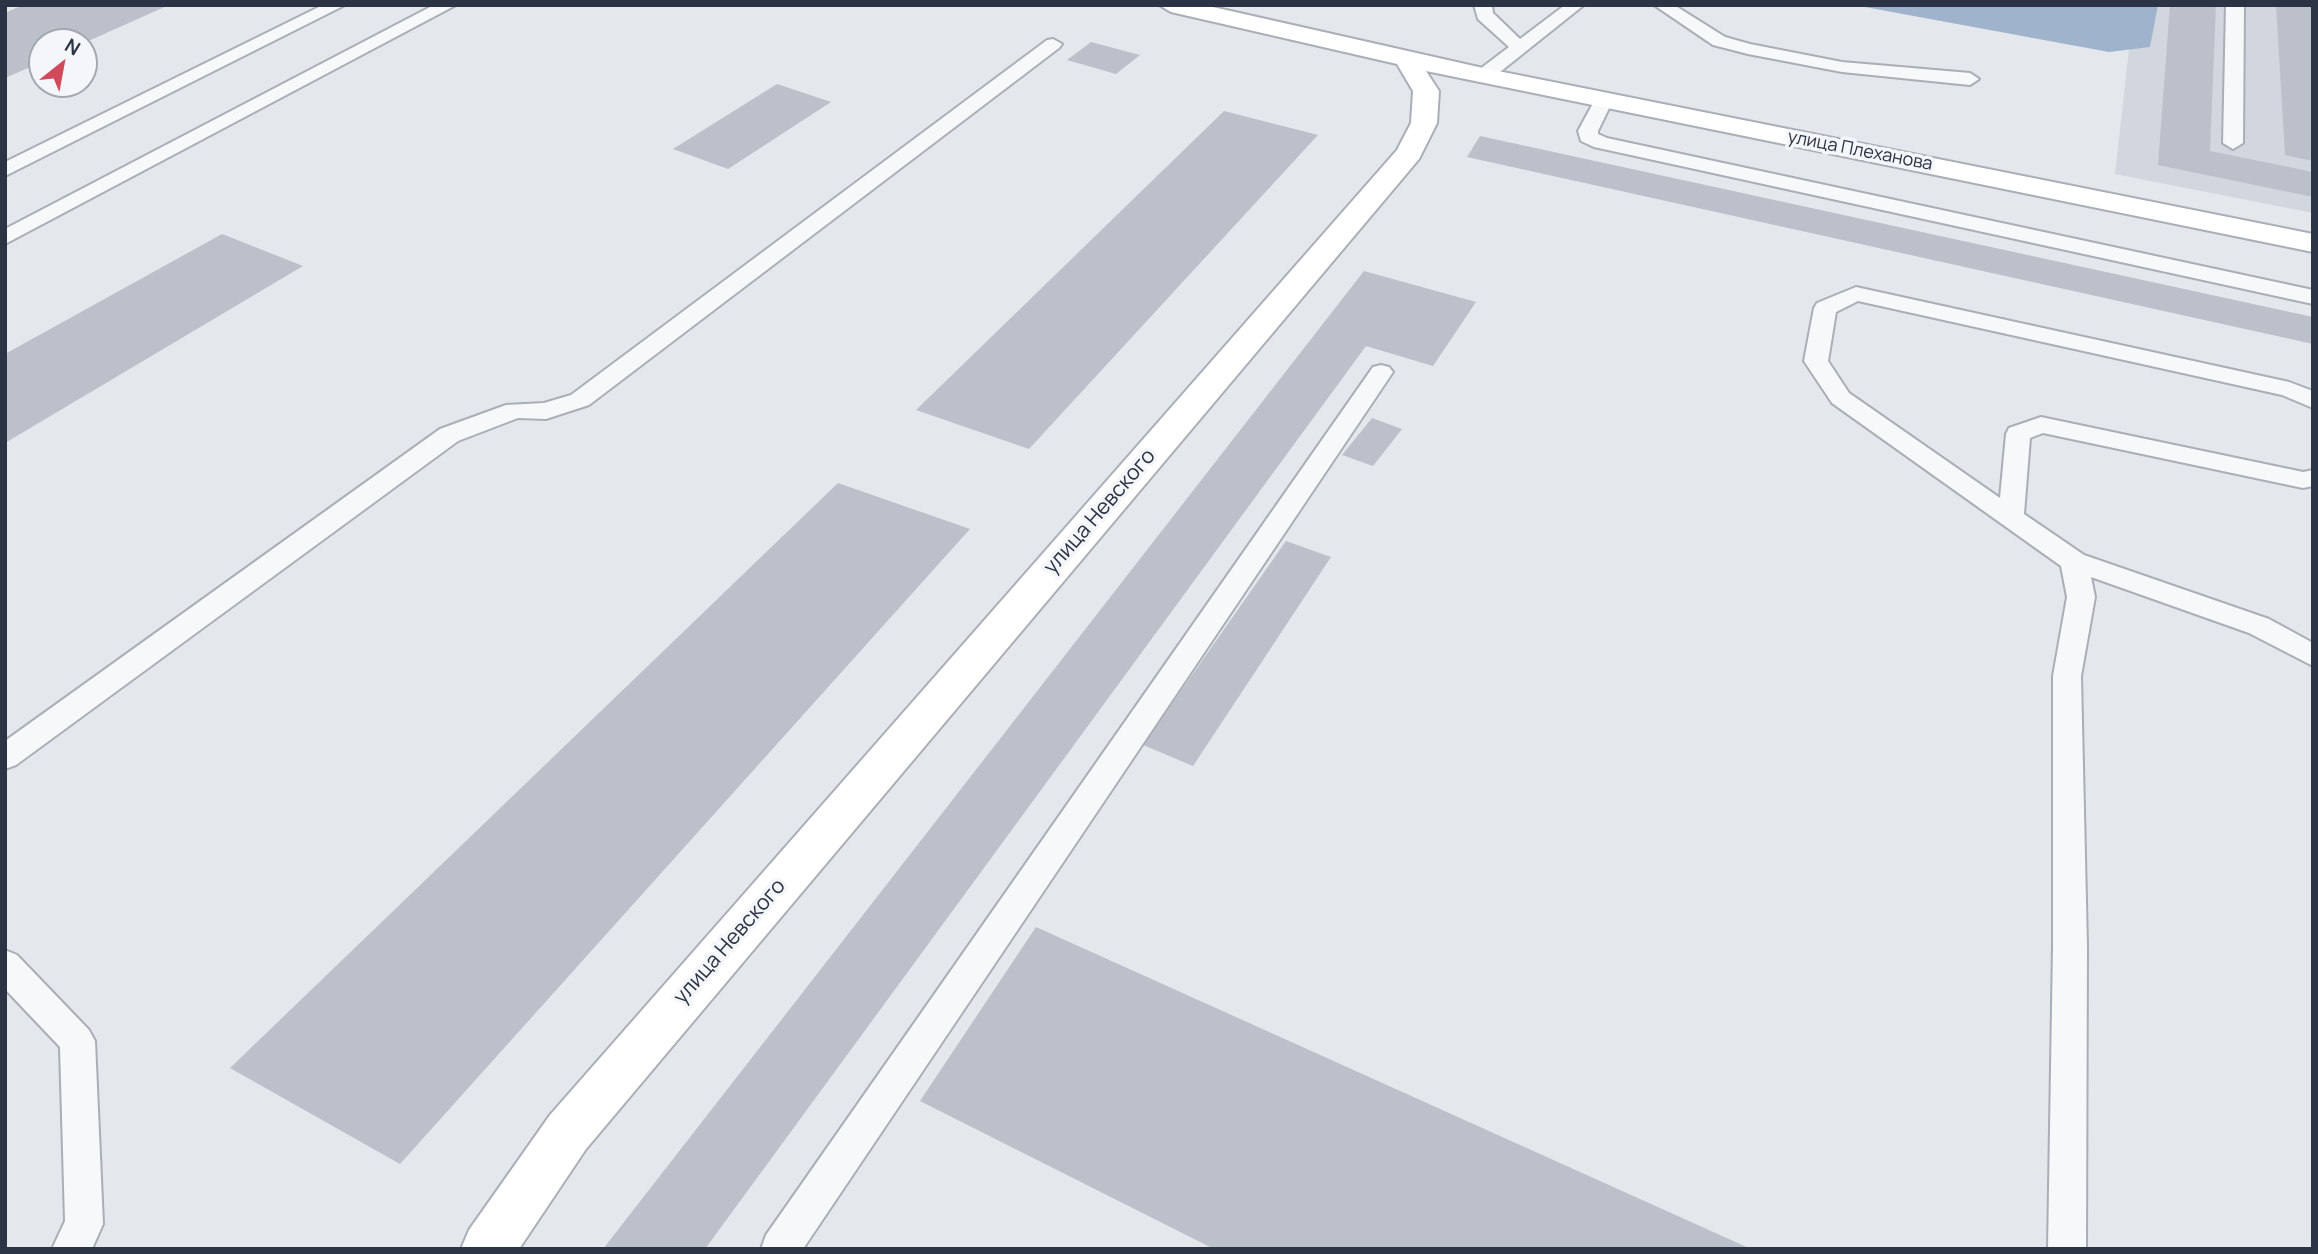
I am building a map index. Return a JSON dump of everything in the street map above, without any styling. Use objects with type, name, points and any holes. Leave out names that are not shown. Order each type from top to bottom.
[{"type":"main road","points":[[1171,5],[1407,60]]},
{"type":"main road","name":"улица Плеханова","points":[[1407,60],[2313,243]]},
{"type":"main road","name":"улица Невского","points":[[488,1249],[568,1132],[1409,153],[1424,123],[1426,91],[1407,60]]},
{"type":"lane","points":[[5,170],[337,5]]},
{"type":"lane","points":[[5,238],[448,5]]},
{"type":"lane","points":[[1483,5],[1484,15],[1520,48]]},
{"type":"lane","points":[[1483,76],[1576,5]]},
{"type":"lane","points":[[1662,5],[1719,41],[1748,49],[1842,67],[1970,79]]},
{"type":"lane","points":[[2232,143],[2235,5]]},
{"type":"lane","points":[[5,757],[449,435],[515,410],[546,411],[580,400],[1054,44]]},
{"type":"lane","points":[[1604,100],[1588,131],[1588,137],[1601,143],[2313,297]]},
{"type":"lane","points":[[2313,401],[2288,389],[1856,295],[1825,308],[1816,361],[1840,398],[2074,562],[2150,586],[2259,626],[2313,656]]},
{"type":"lane","points":[[780,1249],[1381,372]]},
{"type":"lane","points":[[2011,519],[2018,434],[2041,425],[2303,480],[2313,478]]},
{"type":"lane","points":[[2067,1249],[2070,946],[2067,676],[2081,597],[2074,562]]},
{"type":"lane","points":[[5,965],[77,1041],[85,1224],[71,1249]]},
{"type":"shaded area","points":[[2134,5],[2313,5],[2313,213],[2115,174]]},
{"type":"water","points":[[1854,5],[2158,5],[2150,47],[2109,52]]},
{"type":"building","points":[[23,5],[169,5],[98,37],[98,28],[28,28],[28,68],[5,78],[5,13]]},
{"type":"building","points":[[2170,5],[2216,5],[2210,151],[2313,172],[2313,197],[2158,165]]},
{"type":"building","points":[[2276,5],[2313,5],[2313,161],[2285,155]]},
{"type":"building","points":[[1091,42],[1140,55],[1116,74],[1067,60]]},
{"type":"building","points":[[777,84],[831,102],[728,169],[673,149]]},
{"type":"building","points":[[1224,111],[1318,135],[1029,449],[916,410]]},
{"type":"building","points":[[1480,136],[2313,317],[2313,344],[1467,157]]},
{"type":"building","points":[[222,234],[303,266],[5,443],[5,354]]},
{"type":"building","points":[[1364,271],[1476,302],[1433,366],[1366,346],[705,1249],[603,1249]]},
{"type":"building","points":[[1372,418],[1402,429],[1373,466],[1342,455]]},
{"type":"building","points":[[838,483],[970,529],[400,1164],[230,1068]]},
{"type":"building","points":[[1286,541],[1331,557],[1193,766],[1143,745]]},
{"type":"building","points":[[1036,927],[1751,1249],[1214,1249],[920,1101]]}]
